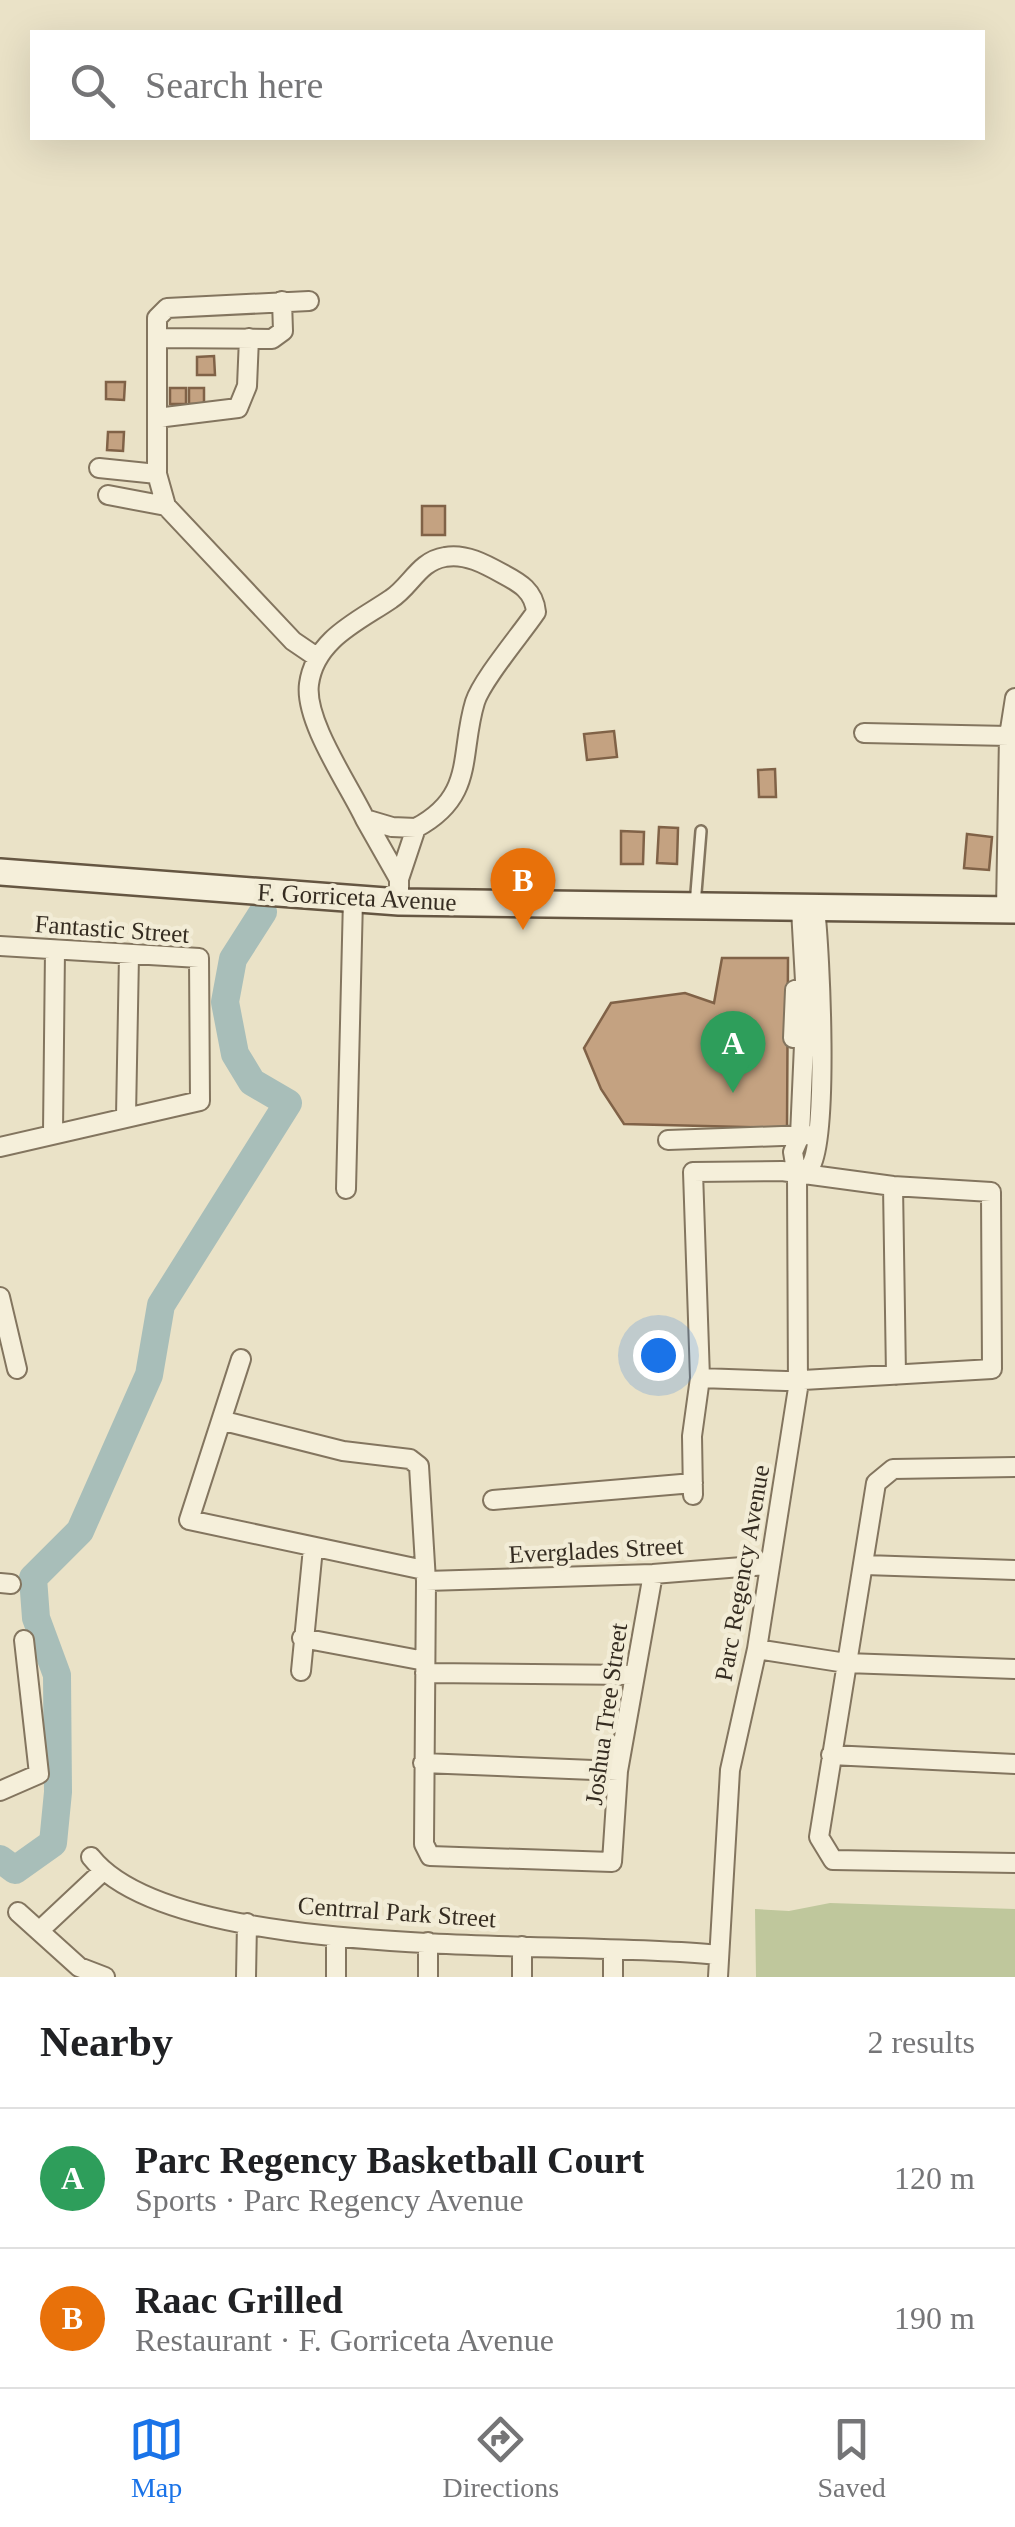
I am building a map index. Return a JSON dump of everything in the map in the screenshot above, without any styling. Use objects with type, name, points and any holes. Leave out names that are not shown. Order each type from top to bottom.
[{"type":"main road","name":"F. Gorriceta Avenue","points":[[0,872],[353,899],[399,891],[695,908],[1010,909]]},
{"type":"street","points":[[309,300],[167,308],[157,318],[157,474],[166,506],[293,640],[318,658]]},
{"type":"street","points":[[159,338],[279,336],[284,331],[282,301]]},
{"type":"street","points":[[157,418],[238,408],[247,386],[248,338]]},
{"type":"street","points":[[99,468],[157,474]]},
{"type":"street","points":[[108,495],[166,506]]},
{"type":"street","points":[[364,819],[416,828],[434,818],[465,774],[475,702],[536,612],[534,598],[520,582],[470,558],[449,555],[432,560],[393,598],[341,630],[318,658],[309,684],[315,718],[364,819],[399,891]]},
{"type":"street","points":[[1010,909],[1009,736],[1015,698]]},
{"type":"street","points":[[864,733],[1009,736]]},
{"type":"street","points":[[399,891],[416,828]]},
{"type":"street","points":[[346,1189],[353,899]]},
{"type":"street","points":[[804,1136],[813,986],[808,909]]},
{"type":"street","name":"Fantastic Street","points":[[0,946],[198,958],[200,1101],[126,1116]]},
{"type":"street","points":[[54,1132],[55,950]]},
{"type":"street","points":[[0,1146],[126,1116],[129,955]]},
{"type":"street","points":[[798,1176],[810,1167],[804,1136],[794,990],[813,986]]},
{"type":"street","points":[[668,1140],[804,1136]]},
{"type":"street","points":[[493,1500],[693,1489],[693,1421],[700,1378],[693,1172],[782,1171],[893,1186],[991,1192],[992,1369],[797,1381],[700,1378]]},
{"type":"street","name":"Parc Regency Avenue","points":[[718,1977],[730,1770],[757,1650],[797,1381],[798,1176]]},
{"type":"street","points":[[893,1186],[896,1375]]},
{"type":"street","points":[[0,1297],[10,1361]]},
{"type":"street","points":[[242,1359],[224,1421],[343,1451],[417,1463],[425,1575],[423,1762],[618,1770]]},
{"type":"street","name":"Everglades Street","points":[[224,1421],[188,1519],[425,1575],[653,1574],[768,1565]]},
{"type":"street","points":[[1015,1467],[893,1469],[876,1483],[819,1837],[833,1860],[1015,1863]]},
{"type":"street","points":[[300,1671],[313,1548]]},
{"type":"street","points":[[865,1565],[1015,1570]]},
{"type":"street","name":"Joshua Tree Street","points":[[423,1762],[427,1855],[612,1862],[618,1770],[653,1574]]},
{"type":"street","points":[[302,1638],[425,1666],[634,1675]]},
{"type":"street","points":[[0,1791],[39,1774],[24,1640]]},
{"type":"street","points":[[757,1650],[846,1662],[1015,1670]]},
{"type":"street","points":[[831,1754],[1015,1764]]},
{"type":"street","name":"Centrral Park Street","points":[[39,1931],[97,1864],[151,1899],[247,1923],[336,1938],[718,1955]]},
{"type":"street","points":[[18,1912],[79,1967],[105,1977]]},
{"type":"street","points":[[246,1977],[247,1923]]},
{"type":"street","points":[[336,1938],[336,1977]]},
{"type":"street","points":[[428,1942],[428,1977]]},
{"type":"street","points":[[522,1946],[522,1977]]},
{"type":"street","points":[[612,1950],[613,1977]]},
{"type":"lane","points":[[695,908],[702,831]]},
{"type":"green space","points":[[830,1903],[1015,1909],[1015,1977],[756,1977],[755,1909],[789,1911]]},
{"type":"building","points":[[214,356],[215,375],[197,375],[197,357]]},
{"type":"building","points":[[106,382],[125,382],[124,400],[106,399]]},
{"type":"building","points":[[170,388],[186,388],[186,404],[170,404]]},
{"type":"building","points":[[189,388],[204,388],[204,404],[189,404]]},
{"type":"building","points":[[108,432],[124,432],[123,451],[107,450]]},
{"type":"building","points":[[422,506],[445,506],[445,535],[422,535]]},
{"type":"building","points":[[614,731],[617,757],[587,760],[584,734]]},
{"type":"building","points":[[775,769],[776,797],[759,797],[758,770]]},
{"type":"building","points":[[659,827],[678,828],[677,864],[657,863]]},
{"type":"building","points":[[621,831],[644,832],[643,864],[621,864]]},
{"type":"building","points":[[967,834],[992,837],[989,870],[964,868]]},
{"type":"building","points":[[722,958],[788,958],[787,1128],[624,1124],[601,1089],[584,1048],[611,1003],[685,993],[714,1003]]},
{"type":"waterway","points":[[0,1859],[15,1870],[53,1843],[58,1792],[57,1675],[36,1618],[33,1578],[80,1531],[149,1375],[161,1305],[288,1103],[252,1082],[235,1054],[225,1002],[233,959],[263,912]]},
{"type":"place","name":"Raac Grilled","points":[[523,930]]},
{"type":"place","name":"Parc Regency Basketball Court","points":[[733,1093]]}]
